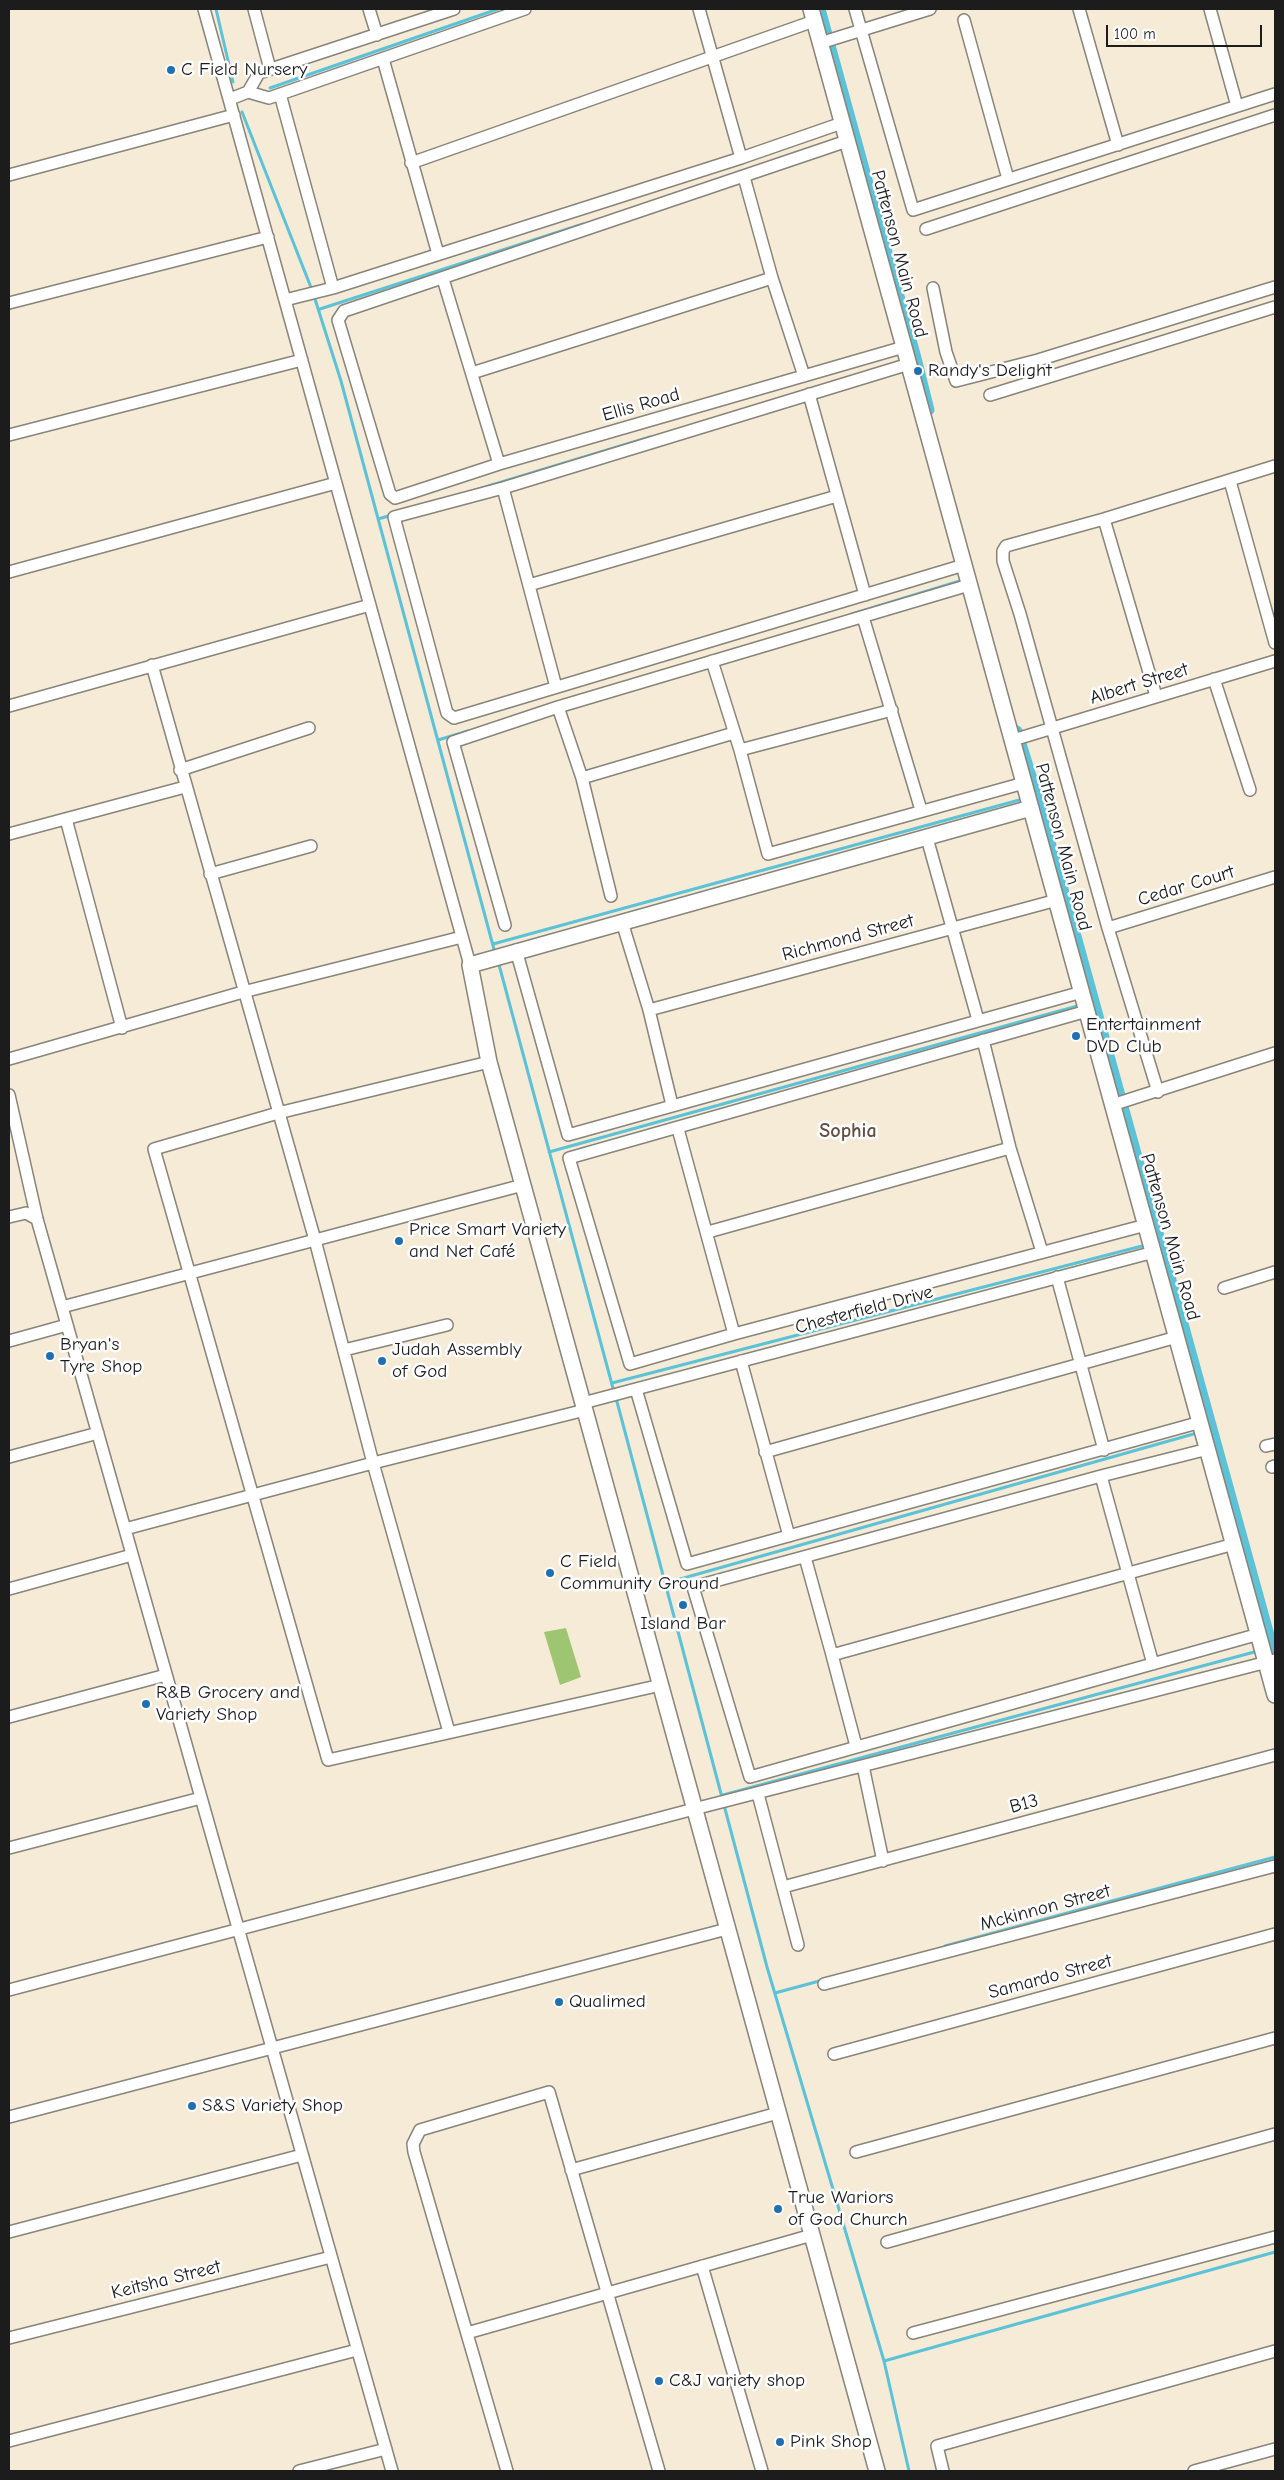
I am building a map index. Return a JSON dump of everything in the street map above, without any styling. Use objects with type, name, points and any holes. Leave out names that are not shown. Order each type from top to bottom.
[{"type":"street","points":[[204,9],[268,237],[288,300],[302,360],[470,965],[489,1062],[877,2471]]},
{"type":"street","points":[[254,9],[270,68]]},
{"type":"street","points":[[370,9],[377,35]]},
{"type":"street","points":[[248,92],[259,73],[270,68],[454,9]]},
{"type":"street","points":[[230,99],[248,92],[269,98],[526,9]]},
{"type":"street","points":[[699,9],[741,158]]},
{"type":"street","points":[[855,9],[859,31],[913,210],[1275,94]]},
{"type":"street","points":[[823,42],[930,9]]},
{"type":"street","points":[[1079,9],[1118,144]]},
{"type":"street","points":[[1210,9],[1237,106]]},
{"type":"street","points":[[412,163],[714,57],[813,15]]},
{"type":"street","name":"Pattenson Main Road","points":[[813,15],[823,42],[847,141],[967,576],[1019,739],[1024,782],[1087,1011],[1116,1104],[1146,1224],[1268,1661],[1275,1695]]},
{"type":"street","points":[[964,20],[1008,179]]},
{"type":"street","points":[[383,59],[438,254]]},
{"type":"street","points":[[280,94],[328,290]]},
{"type":"street","points":[[9,175],[234,114]]},
{"type":"street","points":[[926,229],[1275,115]]},
{"type":"street","points":[[288,300],[328,290],[741,158],[842,122]]},
{"type":"street","points":[[499,464],[443,279],[847,141]]},
{"type":"street","points":[[744,177],[772,278],[804,376]]},
{"type":"street","points":[[9,303],[268,237]]},
{"type":"street","points":[[472,373],[772,278]]},
{"type":"street","name":"Ellis Road","points":[[443,279],[344,311],[338,320],[390,494],[396,498],[499,464],[904,347]]},
{"type":"street","points":[[933,288],[944,344],[956,381],[1077,348],[1275,287]]},
{"type":"street","points":[[990,396],[1275,308]]},
{"type":"street","points":[[1077,348],[1084,367]]},
{"type":"street","points":[[9,435],[302,360]]},
{"type":"street","points":[[909,364],[504,488],[394,518],[447,713],[454,718],[865,595],[967,576]]},
{"type":"street","points":[[809,394],[865,595]]},
{"type":"street","points":[[1158,1092],[1108,928],[1003,561],[1003,552],[1006,546],[1104,519],[1275,466]]},
{"type":"street","points":[[1230,481],[1275,643]]},
{"type":"street","points":[[9,572],[336,482]]},
{"type":"street","points":[[504,488],[556,688]]},
{"type":"street","points":[[529,585],[837,496]]},
{"type":"street","points":[[1104,519],[1156,696]]},
{"type":"street","points":[[505,925],[453,742],[558,707],[863,617],[967,576]]},
{"type":"street","points":[[9,706],[370,605]]},
{"type":"street","points":[[863,617],[921,810]]},
{"type":"street","points":[[712,661],[740,750],[768,854],[1024,782]]},
{"type":"street","name":"Albert Street","points":[[1019,739],[1275,661]]},
{"type":"street","points":[[152,665],[180,770],[315,1240],[373,1463],[449,1732]]},
{"type":"street","points":[[1214,679],[1250,790]]},
{"type":"street","points":[[558,707],[582,778],[611,896]]},
{"type":"street","points":[[740,750],[892,710]]},
{"type":"street","points":[[180,770],[309,728]]},
{"type":"street","points":[[582,778],[734,733]]},
{"type":"street","points":[[9,834],[185,787]]},
{"type":"street","points":[[470,965],[514,951],[1031,808]]},
{"type":"street","points":[[66,819],[122,1028]]},
{"type":"street","points":[[927,838],[978,1020]]},
{"type":"street","points":[[210,874],[311,846]]},
{"type":"street","name":"Cedar Court","points":[[1108,928],[1275,877]]},
{"type":"street","name":"Richmond Street","points":[[649,1010],[1057,900]]},
{"type":"street","points":[[622,922],[649,1010],[672,1105]]},
{"type":"street","points":[[9,1059],[243,992],[462,937]]},
{"type":"street","points":[[514,951],[568,1135],[1082,992]]},
{"type":"street","points":[[734,1334],[708,1232],[678,1129],[1087,1011]]},
{"type":"street","points":[[984,1040],[1010,1148],[1042,1252]]},
{"type":"street","points":[[1116,1104],[1275,1053]]},
{"type":"street","points":[[489,1062],[278,1113],[154,1149],[328,1760],[661,1685]]},
{"type":"street","points":[[9,1095],[37,1219],[392,2471]]},
{"type":"street","name":"Chesterfield Drive","points":[[678,1129],[569,1158],[630,1364],[734,1334],[1146,1224]]},
{"type":"street","points":[[708,1232],[1010,1148]]},
{"type":"street","points":[[62,1307],[523,1185]]},
{"type":"street","points":[[9,1217],[26,1213],[37,1219]]},
{"type":"street","name":"Chesterfield Drive","points":[[125,1528],[584,1406],[636,1389],[1154,1252]]},
{"type":"street","points":[[1224,1288],[1275,1272]]},
{"type":"street","points":[[1057,1277],[1104,1450]]},
{"type":"street","points":[[9,1341],[67,1325]]},
{"type":"street","points":[[344,1350],[446,1325]]},
{"type":"street","points":[[766,1452],[1177,1337]]},
{"type":"street","points":[[741,1361],[789,1536]]},
{"type":"street","points":[[636,1389],[686,1564],[1201,1424]]},
{"type":"street","points":[[9,1457],[98,1433]]},
{"type":"street","points":[[1208,1447],[693,1588],[750,1776],[1153,1664],[1260,1637]]},
{"type":"street","points":[[1101,1476],[1153,1664]]},
{"type":"street","points":[[832,1655],[1234,1544]]},
{"type":"street","points":[[9,1589],[132,1555]]},
{"type":"street","points":[[805,1557],[856,1746]]},
{"type":"street","points":[[9,1990],[694,1809],[1268,1661]]},
{"type":"street","points":[[9,1716],[166,1675]]},
{"type":"street","name":"B13","points":[[783,1887],[1275,1755]]},
{"type":"street","points":[[863,1766],[883,1860]]},
{"type":"street","points":[[758,1794],[798,1945]]},
{"type":"street","points":[[9,1848],[201,1798]]},
{"type":"street","name":"Mckinnon Street","points":[[824,1984],[1275,1866]]},
{"type":"street","points":[[9,2117],[727,1929]]},
{"type":"street","name":"Samardo Street","points":[[834,2054],[1275,1934]]},
{"type":"street","points":[[856,2152],[1275,2038]]},
{"type":"street","points":[[507,2471],[413,2144],[420,2130],[549,2092],[659,2471]]},
{"type":"street","points":[[571,2170],[778,2113]]},
{"type":"street","points":[[887,2242],[1275,2134]]},
{"type":"street","points":[[9,2232],[302,2155]]},
{"type":"street","points":[[467,2333],[812,2235]]},
{"type":"street","points":[[913,2333],[1275,2237]]},
{"type":"street","name":"Keitsha Street","points":[[9,2338],[331,2256]]},
{"type":"street","points":[[702,2266],[762,2471]]},
{"type":"street","points":[[9,2441],[357,2350]]},
{"type":"street","points":[[943,2471],[937,2446],[1275,2351]]},
{"type":"street","points":[[298,2471],[386,2449]]},
{"type":"street","points":[[1194,2471],[1275,2449]]},
{"type":"green space","points":[[566,1628],[581,1677],[560,1685],[544,1632]]},
{"type":"waterway","points":[[216,9],[233,82]]},
{"type":"waterway","points":[[270,88],[498,9]]},
{"type":"waterway","points":[[820,9],[929,410]]},
{"type":"waterway","points":[[242,112],[312,290]]},
{"type":"waterway","points":[[320,309],[583,224]]},
{"type":"waterway","points":[[314,296],[341,381],[495,953]]},
{"type":"waterway","points":[[472,491],[650,437]]},
{"type":"waterway","points":[[378,519],[392,515]]},
{"type":"waterway","points":[[852,614],[963,580]]},
{"type":"waterway","points":[[438,740],[468,731]]},
{"type":"waterway","points":[[1017,731],[1037,795],[1275,1657]]},
{"type":"waterway","points":[[493,944],[1023,799]]},
{"type":"waterway","points":[[498,961],[614,1392]]},
{"type":"waterway","points":[[549,1152],[1081,1005]]},
{"type":"waterway","points":[[612,1383],[1146,1245]]},
{"type":"waterway","points":[[616,1398],[767,1967],[884,2361],[909,2471]]},
{"type":"waterway","points":[[666,1583],[1197,1433]]},
{"type":"waterway","points":[[723,1795],[1258,1651]]},
{"type":"waterway","points":[[945,1946],[1275,1857]]},
{"type":"waterway","points":[[775,1993],[823,1980]]},
{"type":"waterway","points":[[884,2361],[1275,2252]]},
{"type":"place","name":"C Field Nursery","points":[[171,70]]},
{"type":"place","name":"Randy's Delight","points":[[918,371]]},
{"type":"place","name":"Entertainment DVD Club","points":[[1076,1036]]},
{"type":"place","name":"Price Smart Variety and Net Café","points":[[399,1241]]},
{"type":"place","name":"Bryan's Tyre Shop","points":[[50,1356]]},
{"type":"place","name":"Judah Assembly of God","points":[[382,1361]]},
{"type":"place","name":"C Field Community Ground","points":[[550,1573]]},
{"type":"place","name":"Island Bar","points":[[683,1605]]},
{"type":"place","name":"R&B Grocery and Variety Shop","points":[[146,1704]]},
{"type":"place","name":"Qualimed","points":[[559,2002]]},
{"type":"place","name":"S&S Variety Shop","points":[[192,2106]]},
{"type":"place","name":"True Wariors of God Church","points":[[778,2209]]},
{"type":"place","name":"C&J variety shop","points":[[659,2381]]},
{"type":"place","name":"Pink Shop","points":[[780,2442]]},
{"type":"district","name":"Sophia","points":[[848,1131]]}]
